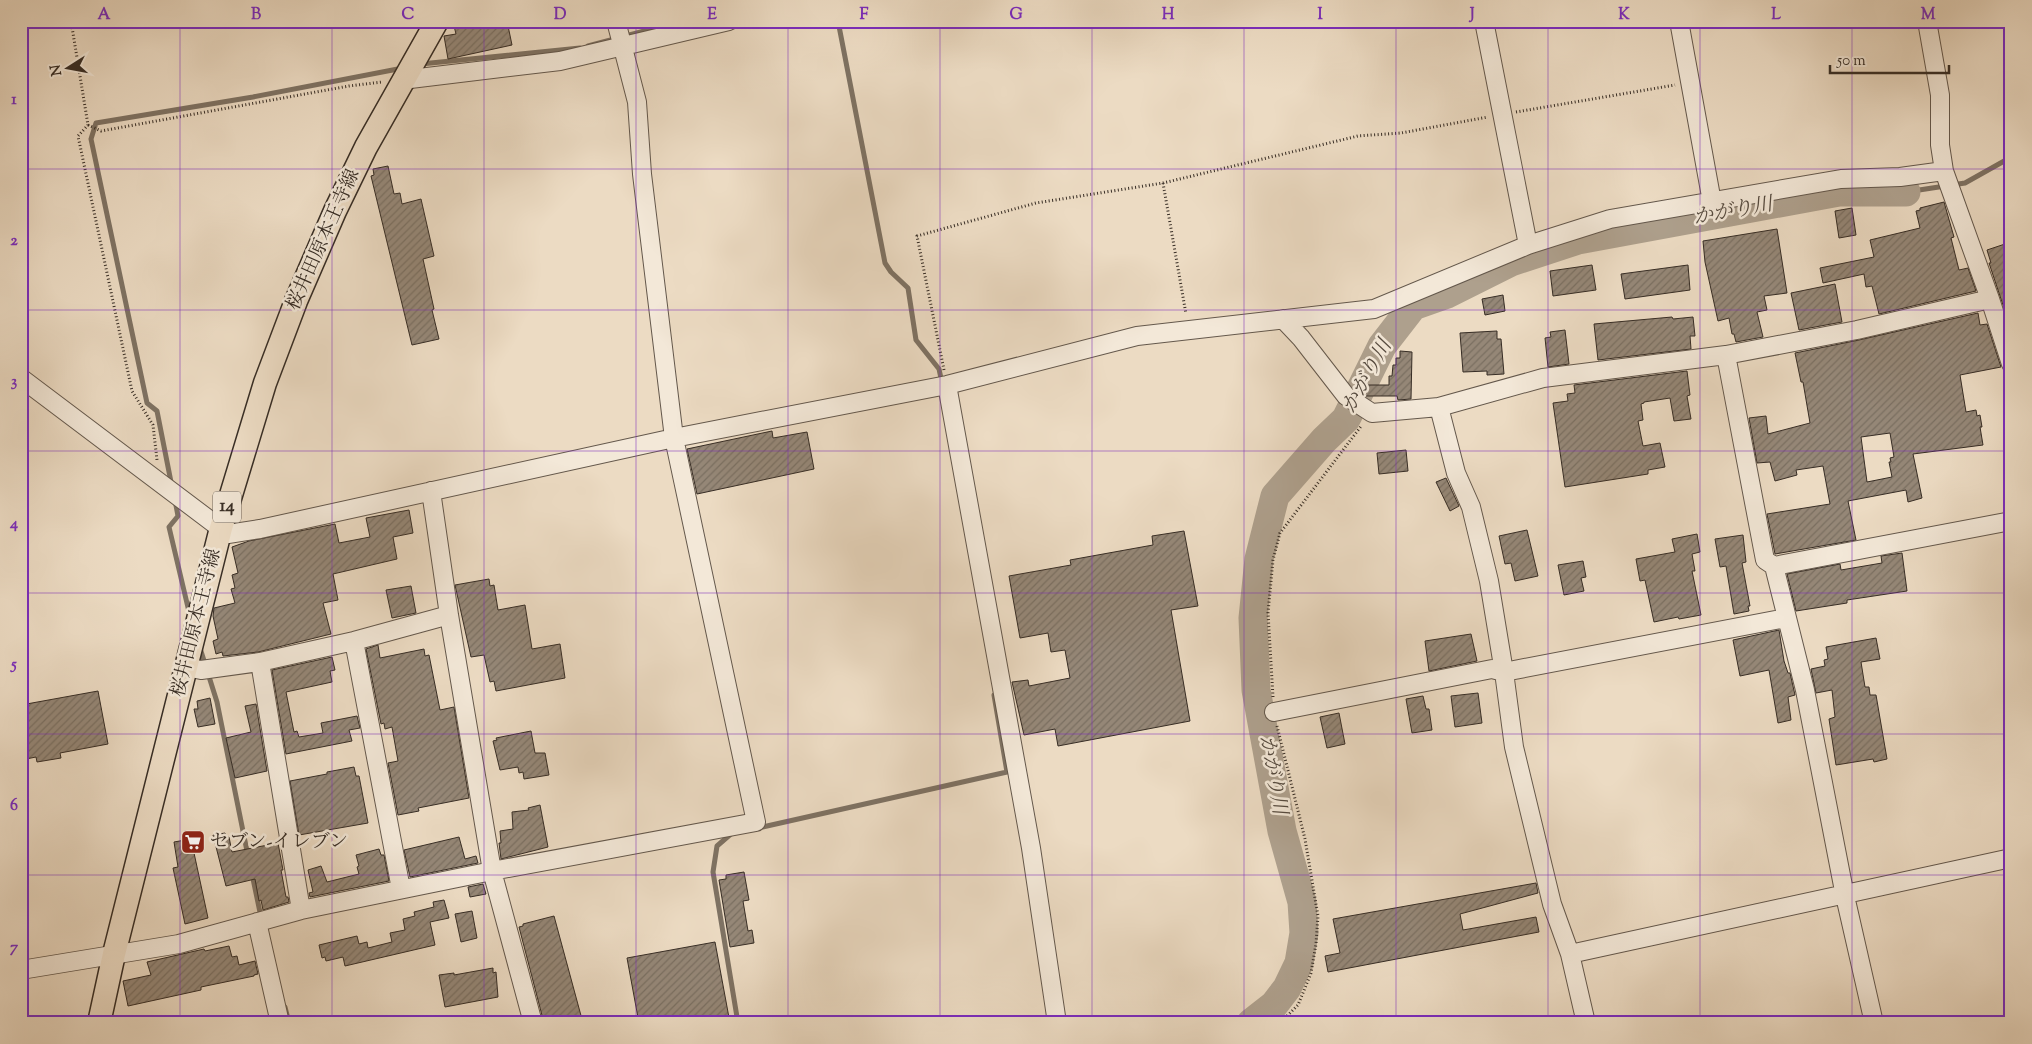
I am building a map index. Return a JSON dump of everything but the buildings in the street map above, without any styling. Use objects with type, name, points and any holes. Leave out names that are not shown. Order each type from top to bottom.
[{"type":"main road","name":"桜井田原本王寺線","points":[[99,1023],[114,954],[201,668],[220,528],[265,383],[296,301],[335,211],[366,147],[402,80],[437,21]]},
{"type":"street","points":[[21,970],[179,944],[301,910],[492,871],[756,822],[674,438],[642,174],[637,102],[616,21]]},
{"type":"street","points":[[402,80],[560,61],[729,21]]},
{"type":"street","points":[[1484,21],[1528,245]]},
{"type":"street","points":[[1679,21],[1712,202]]},
{"type":"street","points":[[1927,21],[1940,94],[1940,145],[1944,171],[1990,298],[2011,364]]},
{"type":"street","points":[[21,378],[228,534],[260,529],[674,438],[947,385],[1137,336],[1374,309],[1528,245],[1610,219],[1841,179],[1900,177],[1944,171]]},
{"type":"street","points":[[1283,319],[1301,338],[1346,396],[1369,412],[1439,407],[1544,378],[1726,355],[1857,330],[1990,298]]},
{"type":"street","points":[[1726,355],[1765,560],[1774,566],[1805,690],[1845,896],[1874,1023]]},
{"type":"street","points":[[947,385],[1031,848],[1057,1023]]},
{"type":"street","points":[[1439,407],[1456,473],[1471,507],[1476,525],[1489,581],[1514,747],[1552,904],[1570,954],[1586,1023]]},
{"type":"street","points":[[431,491],[449,615],[492,871],[533,1023]]},
{"type":"street","points":[[1774,566],[2011,521]]},
{"type":"street","points":[[201,668],[260,662],[449,615]]},
{"type":"street","points":[[1274,712],[1492,669],[1504,672],[1786,618]]},
{"type":"street","points":[[354,640],[401,890]]},
{"type":"street","points":[[260,662],[301,910]]},
{"type":"street","points":[[1570,954],[1845,896],[2011,858]]},
{"type":"street","points":[[257,922],[280,1023]]},
{"type":"path","points":[[71,21],[88,125]]},
{"type":"path","points":[[88,125],[101,131],[349,86],[402,80]]},
{"type":"path","points":[[947,385],[917,236],[1036,203],[1162,183],[1358,136],[1401,133],[1502,114],[1691,83]]},
{"type":"path","points":[[88,125],[78,136],[132,391],[153,425],[160,483]]},
{"type":"path","points":[[1162,183],[1189,330]]},
{"type":"path","points":[[1280,1023],[1298,1005],[1311,973],[1318,916],[1305,839],[1274,712],[1268,613],[1273,560],[1280,533],[1369,412]]},
{"type":"waterway","points":[[588,46],[682,21]]},
{"type":"waterway","points":[[838,21],[885,263],[891,272],[908,288],[916,340],[939,369],[942,383]]},
{"type":"waterway","points":[[421,64],[580,48]]},
{"type":"waterway","points":[[172,487],[157,411],[147,403],[91,139],[96,123],[253,97],[403,68]]},
{"type":"waterway","name":"かがり川","points":[[1906,192],[1965,183],[2006,160],[2011,160]]},
{"type":"waterway","name":"かがり川","points":[[1251,1023],[1274,1005],[1287,988],[1299,963],[1304,933],[1302,902],[1282,831],[1256,690],[1253,618],[1259,559],[1275,496],[1324,440],[1346,419],[1382,346],[1413,306],[1447,294],[1511,262],[1578,240],[1839,192],[1906,192]]},
{"type":"waterway","points":[[175,500],[178,516],[169,527],[190,616]]},
{"type":"waterway","points":[[200,648],[217,702],[248,856]]},
{"type":"waterway","points":[[758,828],[1007,772],[994,695]]},
{"type":"waterway","points":[[732,833],[717,846],[713,872],[738,1023]]},
{"type":"waterway","points":[[252,874],[261,917]]},
{"type":"waterway","points":[[285,1007],[289,1023]]},
{"type":"place","name":"セブン-イレブン","points":[[193,842]]}]
